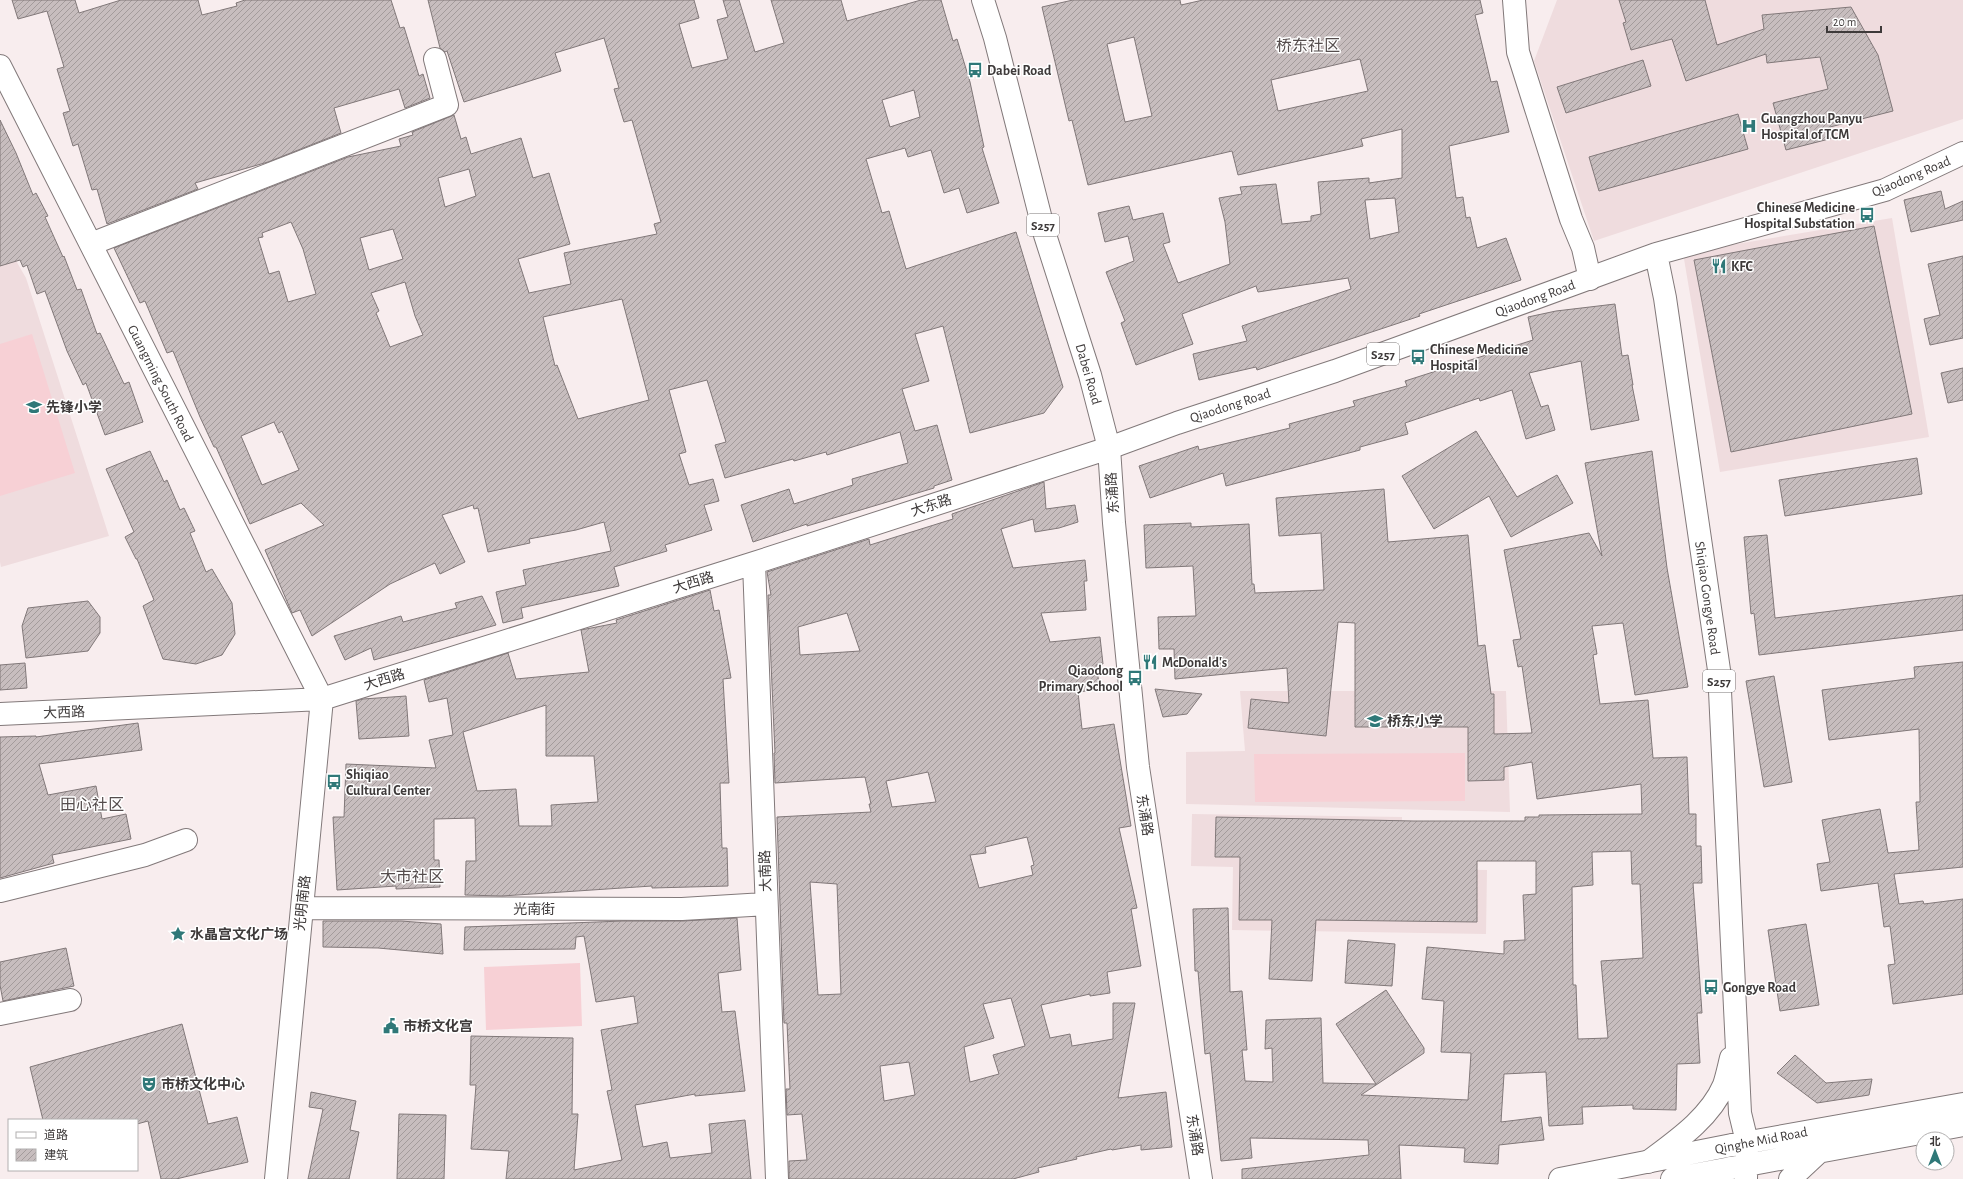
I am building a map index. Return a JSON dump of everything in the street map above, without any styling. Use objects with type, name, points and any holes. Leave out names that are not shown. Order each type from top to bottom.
[{"type":"street","name":"Dabei Road","points":[[983,0],[995,38],[1045,234],[1090,375],[1109,448]]},
{"type":"street","points":[[1514,0],[1518,52],[1570,219],[1582,248],[1590,278]]},
{"type":"street","points":[[91,244],[447,105],[435,59]]},
{"type":"street","name":"Guangming South Road","points":[[0,66],[322,699]]},
{"type":"street","name":"Qiaodong Road","points":[[1109,448],[1177,422],[1335,371],[1656,254],[1885,190],[1963,153]]},
{"type":"street","name":"Shiqiao Gongye Road","points":[[1656,254],[1665,298],[1719,670],[1740,1113],[1738,1173]]},
{"type":"street","name":"大东路","points":[[754,563],[1109,448]]},
{"type":"street","name":"东涌路","points":[[1109,448],[1114,523],[1138,767],[1201,1179]]},
{"type":"street","name":"大西路","points":[[0,714],[322,699],[754,563]]},
{"type":"street","name":"大南路","points":[[754,563],[777,1179]]},
{"type":"street","name":"光明南路","points":[[276,1179],[322,699]]},
{"type":"street","points":[[0,891],[145,855],[186,840]]},
{"type":"street","name":"光南街","points":[[302,908],[682,909],[766,904]]},
{"type":"street","points":[[0,1014],[70,1000]]},
{"type":"street","points":[[1648,1162],[1680,1138],[1709,1108],[1724,1085],[1736,1041]]},
{"type":"street","name":"Qinghe Mid Road","points":[[1560,1179],[1740,1144],[1963,1104]]},
{"type":"street","name":"Qinghe Mid Road","points":[[1672,1179],[1738,1173],[1820,1151],[1963,1125]]},
{"type":"street","points":[[1790,1179],[1820,1151]]},
{"type":"shaded area","name":"Guangzhou Panyu Hospital of TCM","points":[[1557,0],[1963,0],[1963,119],[1594,241],[1534,61]]},
{"type":"shaded area","points":[[1892,218],[1929,437],[1720,472],[1683,253]]},
{"type":"shaded area","name":"先锋小学","points":[[0,233],[26,278],[109,536],[1,567],[0,562]]},
{"type":"shaded area","points":[[32,334],[75,473],[0,496],[0,344]]},
{"type":"shaded area","name":"桥东小学","points":[[1240,691],[1506,691],[1510,812],[1186,804],[1186,752],[1245,751]]},
{"type":"shaded area","points":[[1465,753],[1465,801],[1255,802],[1254,754]]},
{"type":"shaded area","points":[[1192,814],[1402,817],[1401,869],[1487,870],[1486,934],[1232,930],[1233,867],[1191,866]]},
{"type":"shaded area","points":[[580,963],[582,1026],[486,1030],[484,967]]},
{"type":"building","points":[[12,0],[75,0],[79,13],[121,0],[198,0],[202,15],[237,6],[236,3],[245,0],[391,0],[400,28],[404,27],[419,76],[423,74],[430,98],[405,108],[399,89],[334,108],[341,133],[268,162],[195,183],[198,189],[107,224],[97,189],[92,190],[78,144],[73,146],[63,113],[70,111],[57,69],[64,67],[47,11],[18,19]]},
{"type":"building","points":[[428,0],[694,0],[699,18],[679,24],[692,68],[728,59],[717,20],[728,17],[723,0],[739,0],[755,52],[784,43],[771,0],[841,0],[847,21],[921,0],[941,0],[953,41],[957,39],[970,82],[984,147],[982,148],[999,203],[967,213],[959,188],[944,193],[931,150],[908,157],[905,148],[866,159],[882,213],[889,211],[906,269],[1016,232],[1063,387],[1044,413],[970,433],[943,326],[915,334],[929,381],[902,389],[915,431],[937,425],[952,480],[934,486],[934,488],[807,526],[807,524],[753,542],[741,505],[789,489],[794,504],[853,485],[852,479],[908,463],[900,432],[827,455],[826,452],[794,461],[793,459],[725,478],[715,445],[726,442],[707,380],[669,390],[686,452],[679,454],[689,485],[713,479],[719,501],[704,505],[712,530],[665,545],[667,551],[614,567],[619,586],[521,608],[523,618],[503,623],[496,592],[526,585],[523,570],[611,551],[604,522],[576,530],[529,539],[530,543],[488,552],[478,508],[474,509],[473,505],[442,515],[465,562],[440,574],[435,563],[390,584],[312,636],[300,610],[292,613],[265,550],[324,525],[301,503],[250,524],[216,447],[214,447],[200,417],[173,351],[167,353],[145,301],[140,303],[114,248],[348,157],[401,146],[399,139],[413,135],[412,132],[454,115],[461,139],[466,137],[471,154],[521,138],[533,178],[549,173],[570,244],[518,259],[529,293],[571,284],[564,253],[657,234],[654,224],[661,222],[632,120],[624,122],[614,89],[619,88],[604,38],[555,53],[561,71],[464,102],[447,51],[445,52],[440,48]],"holes":[[[914,90],[920,117],[890,127],[882,100]],[[469,169],[476,196],[445,207],[438,178]],[[291,222],[303,249],[316,294],[288,302],[279,271],[269,274],[258,238],[263,237],[262,233]],[[393,229],[403,259],[369,270],[360,238]],[[405,282],[415,316],[423,335],[390,347],[376,313],[379,311],[371,293]],[[622,299],[649,400],[578,419],[557,365],[555,366],[543,317]],[[274,422],[279,433],[282,431],[299,470],[262,485],[241,436]]]},
{"type":"building","points":[[1073,0],[1180,0],[1181,5],[1203,0],[1480,0],[1483,13],[1475,15],[1491,82],[1497,81],[1509,132],[1449,146],[1456,198],[1463,197],[1466,218],[1470,217],[1477,248],[1506,238],[1521,280],[1419,314],[1420,316],[1257,370],[1256,367],[1199,380],[1193,354],[1247,341],[1242,326],[1351,289],[1348,278],[1258,292],[1256,286],[1182,314],[1193,344],[1136,365],[1121,323],[1125,321],[1106,272],[1134,261],[1128,236],[1105,242],[1098,213],[1129,206],[1133,220],[1163,213],[1170,242],[1163,244],[1178,283],[1230,264],[1225,222],[1219,198],[1242,194],[1240,187],[1276,184],[1282,224],[1311,221],[1311,216],[1321,214],[1318,182],[1369,178],[1369,183],[1402,178],[1402,129],[1361,139],[1363,146],[1238,175],[1232,151],[1088,185],[1072,120],[1069,121],[1042,7]],"holes":[[[1134,37],[1152,116],[1125,122],[1107,44]],[[1360,59],[1368,91],[1278,111],[1271,80]],[[1395,198],[1399,232],[1370,239],[1365,200]]]},
{"type":"building","points":[[1619,0],[1705,0],[1717,45],[1764,29],[1762,15],[1851,7],[1878,55],[1893,111],[1830,127],[1833,138],[1786,150],[1773,103],[1828,89],[1820,57],[1767,63],[1766,54],[1686,81],[1672,39],[1631,50],[1623,23],[1626,22]]},
{"type":"building","points":[[1643,60],[1651,86],[1566,113],[1557,87]]},
{"type":"building","points":[[1738,114],[1748,149],[1599,191],[1589,157]]},
{"type":"building","points":[[0,120],[16,153],[33,195],[36,193],[48,216],[45,217],[63,257],[64,256],[77,290],[81,289],[97,334],[100,333],[124,384],[129,382],[143,422],[105,435],[86,383],[83,385],[67,351],[45,291],[37,294],[27,265],[23,267],[20,260],[0,266]]},
{"type":"building","points":[[1941,191],[1945,209],[1963,201],[1963,220],[1911,232],[1904,200]]},
{"type":"building","points":[[1874,226],[1912,414],[1731,452],[1694,260]]},
{"type":"building","points":[[1963,256],[1963,338],[1930,345],[1924,319],[1940,315],[1928,264]]},
{"type":"building","points":[[1615,304],[1622,356],[1628,355],[1639,420],[1591,430],[1581,361],[1529,373],[1541,407],[1548,405],[1555,430],[1526,439],[1512,390],[1480,401],[1479,398],[1405,423],[1408,434],[1360,447],[1360,450],[1226,486],[1223,473],[1150,498],[1139,466],[1198,446],[1199,450],[1290,428],[1289,424],[1355,406],[1353,401],[1407,386],[1405,381],[1533,340],[1528,317],[1556,311]]},
{"type":"building","points":[[1963,368],[1963,400],[1948,403],[1941,373]]},
{"type":"building","points":[[1476,431],[1517,497],[1557,475],[1573,503],[1511,537],[1489,496],[1434,529],[1402,476]]},
{"type":"building","points":[[150,451],[164,482],[167,480],[180,510],[184,508],[195,531],[190,533],[206,572],[212,569],[232,603],[235,634],[222,655],[196,664],[163,659],[143,606],[154,600],[137,559],[125,537],[134,532],[106,469]]},
{"type":"building","points":[[1652,451],[1667,568],[1688,687],[1635,695],[1623,623],[1592,626],[1597,654],[1593,655],[1600,704],[1648,700],[1653,758],[1687,757],[1689,814],[1696,814],[1696,846],[1701,846],[1702,883],[1693,883],[1702,1013],[1697,1013],[1700,1063],[1677,1064],[1676,1110],[1633,1109],[1633,1105],[1582,1107],[1583,1124],[1549,1126],[1546,1072],[1504,1074],[1501,1122],[1541,1117],[1544,1140],[1499,1145],[1498,1164],[1464,1162],[1465,1148],[1399,1145],[1401,1179],[1242,1179],[1242,1169],[1369,1155],[1368,1140],[1250,1138],[1252,1158],[1221,1161],[1210,1053],[1205,1054],[1198,971],[1195,971],[1193,909],[1228,908],[1230,992],[1242,991],[1247,1050],[1242,1050],[1245,1081],[1273,1082],[1272,1048],[1265,1049],[1266,1020],[1321,1018],[1323,1083],[1376,1084],[1336,1024],[1386,990],[1424,1048],[1424,1053],[1361,1095],[1468,1100],[1471,1053],[1441,1052],[1444,1001],[1422,999],[1427,947],[1504,954],[1504,941],[1525,940],[1523,895],[1536,894],[1536,861],[1477,861],[1477,922],[1316,920],[1312,981],[1269,979],[1272,920],[1239,920],[1240,857],[1215,857],[1216,817],[1414,821],[1525,821],[1525,817],[1539,817],[1539,815],[1642,814],[1641,784],[1537,799],[1532,762],[1504,767],[1504,780],[1468,781],[1468,727],[1355,727],[1355,623],[1338,622],[1326,736],[1248,728],[1251,699],[1289,703],[1287,668],[1175,679],[1174,649],[1159,649],[1158,617],[1196,616],[1193,566],[1146,568],[1144,525],[1191,523],[1191,527],[1249,524],[1252,584],[1254,584],[1255,593],[1324,590],[1321,533],[1279,536],[1276,498],[1384,489],[1388,542],[1468,535],[1478,646],[1485,645],[1491,694],[1494,694],[1494,734],[1532,733],[1522,666],[1518,667],[1513,640],[1521,639],[1504,550],[1589,533],[1602,556],[1585,463]],"holes":[[[1631,851],[1632,884],[1640,884],[1643,958],[1601,961],[1608,1038],[1578,1039],[1576,985],[1573,985],[1572,887],[1593,885],[1592,852]]]},
{"type":"building","points":[[1917,458],[1922,494],[1785,516],[1779,480]]},
{"type":"building","points":[[1044,482],[1046,509],[1075,505],[1078,522],[1059,528],[1035,532],[1033,519],[1001,529],[1013,568],[1085,560],[1087,581],[1084,581],[1086,610],[1041,613],[1050,642],[1100,637],[1103,664],[1096,665],[1100,689],[1078,692],[1082,729],[1114,724],[1131,826],[1119,828],[1137,908],[1131,909],[1141,966],[1107,972],[1110,993],[1090,996],[1090,994],[1041,1005],[1050,1038],[1070,1034],[1072,1046],[1113,1039],[1113,1003],[1135,1003],[1118,1098],[1166,1092],[1172,1147],[1141,1150],[1141,1145],[1111,1149],[1038,1168],[1039,1172],[1013,1179],[789,1179],[789,1161],[807,1160],[802,1114],[787,1115],[786,1089],[790,1089],[787,1023],[784,1023],[777,817],[871,812],[869,804],[871,804],[865,777],[775,783],[768,595],[771,595],[767,572],[869,539],[870,545],[953,519],[952,514]],"holes":[[[847,613],[860,651],[800,655],[798,627]],[[928,772],[936,802],[892,807],[886,781]],[[1027,837],[1034,865],[1031,866],[1033,875],[979,888],[970,855],[986,853],[985,847]],[[810,882],[837,884],[841,994],[818,995]],[[1011,998],[1025,1046],[993,1055],[999,1074],[970,1082],[964,1047],[994,1038],[983,1004]],[[909,1062],[915,1095],[884,1101],[880,1066]]]},
{"type":"building","points":[[1767,535],[1775,618],[1963,595],[1963,630],[1759,655],[1754,613],[1751,614],[1744,537]]},
{"type":"building","points":[[710,590],[714,611],[719,610],[731,678],[723,679],[729,783],[720,783],[722,848],[727,848],[728,886],[652,888],[652,886],[502,896],[465,895],[466,861],[476,861],[475,818],[434,819],[434,860],[439,860],[440,887],[396,889],[396,886],[337,890],[333,817],[344,817],[346,764],[436,768],[429,740],[453,735],[447,698],[429,702],[424,680],[508,653],[516,679],[589,672],[581,630],[617,623],[616,620]],"holes":[[[546,705],[546,756],[594,756],[598,802],[551,805],[552,826],[519,826],[516,789],[477,791],[463,732]]]},
{"type":"building","points":[[482,596],[496,625],[374,660],[371,648],[345,660],[334,636],[401,616],[403,622],[457,608],[455,603]]},
{"type":"building","points":[[88,601],[100,617],[100,633],[88,651],[26,658],[22,626],[28,608]]},
{"type":"building","points":[[1963,662],[1963,867],[1894,874],[1899,904],[1923,901],[1924,904],[1963,899],[1963,994],[1893,1004],[1888,965],[1895,964],[1890,926],[1884,927],[1878,883],[1821,891],[1817,864],[1830,862],[1822,820],[1880,809],[1888,853],[1919,850],[1916,802],[1920,802],[1919,729],[1829,740],[1822,690],[1915,678],[1914,667]]},
{"type":"building","points":[[25,663],[27,688],[0,690],[0,665]]},
{"type":"building","points":[[1774,676],[1792,782],[1764,787],[1746,681]]},
{"type":"building","points":[[1155,689],[1202,694],[1187,714],[1163,717]]},
{"type":"building","points":[[406,696],[409,736],[359,739],[356,701],[363,699]]},
{"type":"building","points":[[138,723],[142,750],[39,764],[48,795],[96,786],[102,819],[126,814],[131,839],[52,855],[54,863],[0,878],[0,737],[36,737]]},
{"type":"building","points":[[737,918],[741,970],[718,973],[722,1012],[735,1011],[745,1091],[695,1096],[695,1094],[635,1105],[643,1147],[667,1142],[670,1158],[712,1153],[709,1124],[745,1120],[751,1179],[506,1179],[509,1151],[471,1149],[476,1085],[470,1085],[471,1036],[573,1038],[572,1114],[578,1114],[574,1170],[622,1160],[607,1091],[612,1090],[601,1030],[638,1023],[634,996],[596,1002],[584,936],[576,937],[575,949],[464,950],[465,927],[623,921],[683,921]]},
{"type":"building","points":[[323,921],[401,921],[441,924],[443,954],[378,948],[323,947]]},
{"type":"building","points":[[1806,924],[1819,1005],[1780,1011],[1768,930]]},
{"type":"building","points":[[1348,940],[1395,944],[1392,986],[1345,983]]},
{"type":"building","points":[[66,948],[74,986],[3,1001],[0,985],[0,962]]},
{"type":"building","points":[[182,1024],[208,1124],[237,1117],[248,1162],[176,1179],[161,1179],[148,1121],[138,1124],[138,1119],[43,1119],[30,1067]]},
{"type":"building","points":[[1795,1055],[1826,1083],[1872,1079],[1869,1095],[1817,1103],[1777,1073]]},
{"type":"building","points":[[311,1092],[356,1101],[350,1130],[359,1132],[349,1179],[308,1179],[323,1109],[309,1107]]},
{"type":"building","points":[[399,1114],[446,1115],[444,1179],[397,1179]]},
{"type":"place","name":"Dabei Road","points":[[975,70]]},
{"type":"place","name":"Guangzhou Panyu Hospital of TCM","points":[[1749,126]]},
{"type":"place","name":"Chinese Medicine Hospital Substation","points":[[1867,215]]},
{"type":"place","name":"KFC","points":[[1719,266]]},
{"type":"place","name":"Chinese Medicine Hospital","points":[[1418,357]]},
{"type":"place","name":"先锋小学","points":[[34,407]]},
{"type":"place","name":"McDonald's","points":[[1150,662]]},
{"type":"place","name":"Qiaodong Primary School","points":[[1135,678]]},
{"type":"place","name":"桥东小学","points":[[1375,721]]},
{"type":"place","name":"Shiqiao Cultural Center","points":[[334,782]]},
{"type":"place","name":"水晶宫文化广场","points":[[178,934]]},
{"type":"place","name":"Gongye Road","points":[[1711,987]]},
{"type":"place","name":"市桥文化宫","points":[[391,1026]]},
{"type":"place","name":"市桥文化中心","points":[[149,1084]]},
{"type":"district","name":"桥东社区","points":[[1308,45]]},
{"type":"district","name":"田心社区","points":[[92,804]]},
{"type":"district","name":"大市社区","points":[[412,876]]}]
